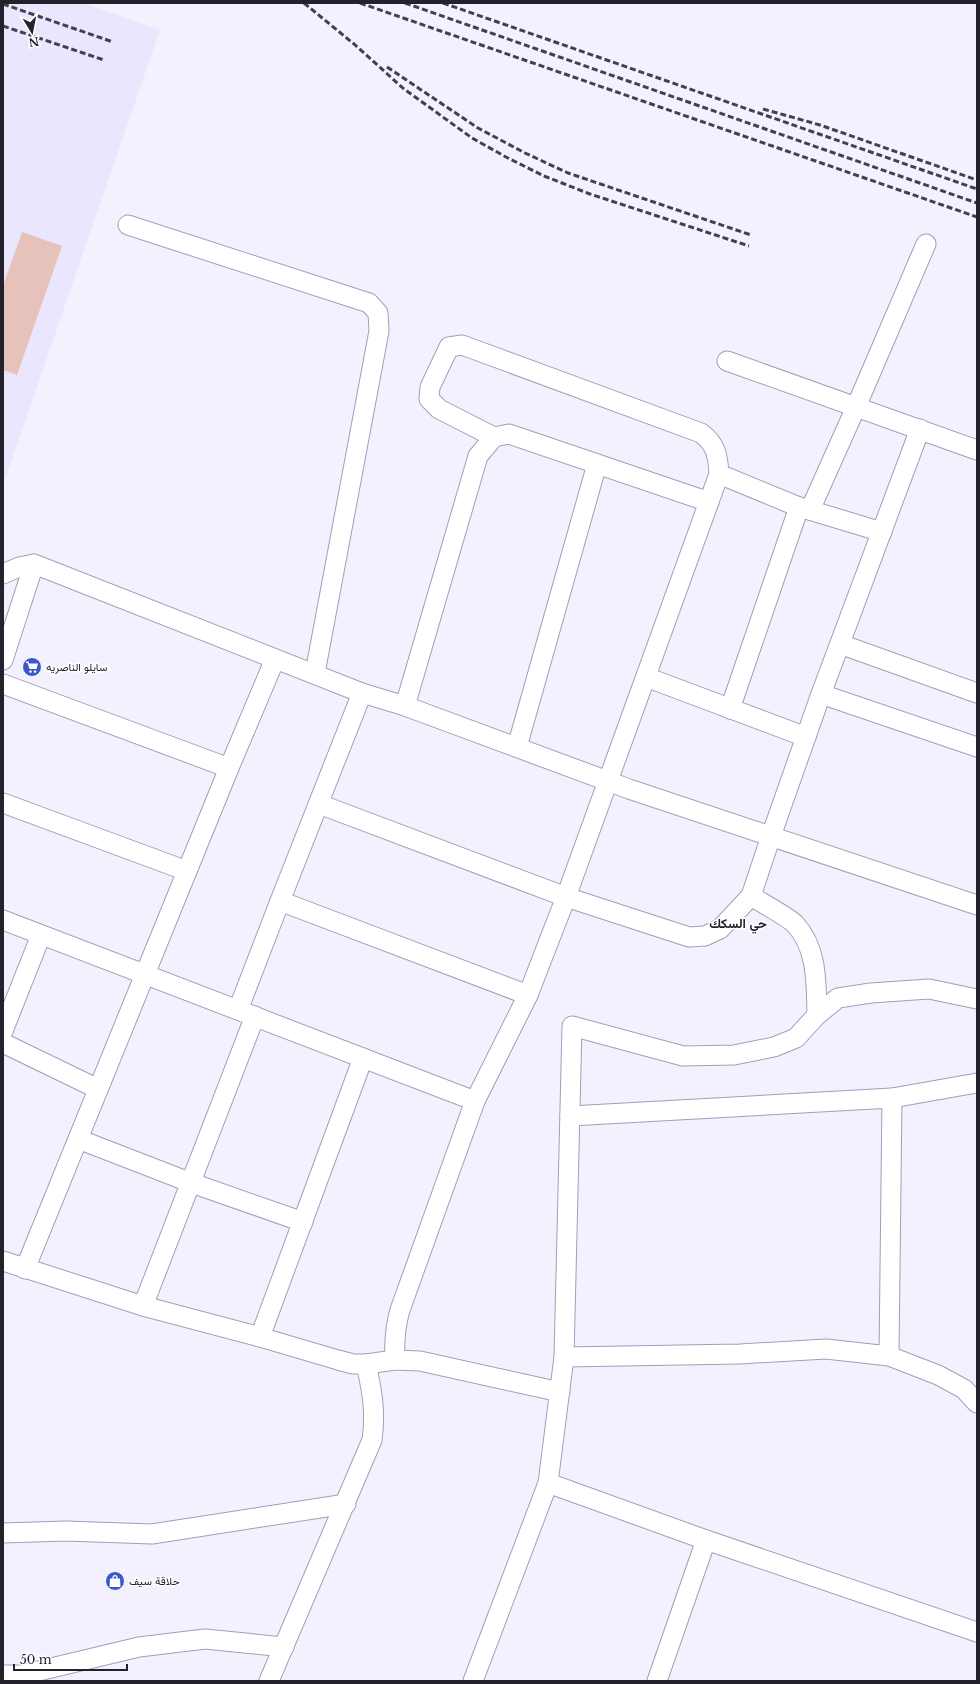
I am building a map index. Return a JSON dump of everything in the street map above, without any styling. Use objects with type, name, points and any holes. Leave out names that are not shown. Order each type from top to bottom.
[{"type":"street","points":[[128,225],[369,303],[378,313],[378,331],[315,673]]},
{"type":"street","points":[[730,709],[805,508],[856,407],[926,244]]},
{"type":"street","points":[[395,1360],[395,1335],[400,1310],[475,1101],[528,995],[566,897],[646,677],[709,502],[719,474],[718,458],[710,440],[700,434],[462,345],[449,347],[430,387],[429,399],[439,409],[494,437],[509,434],[709,502]]},
{"type":"street","points":[[727,361],[977,450]]},
{"type":"street","points":[[319,804],[566,897],[689,937],[706,936],[720,929],[751,896],[821,694],[920,430]]},
{"type":"street","points":[[405,706],[478,456],[494,437]]},
{"type":"street","points":[[517,747],[597,464]]},
{"type":"street","points":[[719,474],[805,508],[882,532]]},
{"type":"street","points":[[3,660],[34,564]]},
{"type":"street","points":[[3,574],[19,567],[34,564],[275,659],[315,673],[362,693],[405,706],[608,781],[977,905]]},
{"type":"street","points":[[840,644],[977,693]]},
{"type":"street","points":[[25,1269],[229,768],[275,659]]},
{"type":"street","points":[[646,677],[806,737]]},
{"type":"street","points":[[3,684],[229,768]]},
{"type":"street","points":[[143,1306],[190,1182],[247,1013],[280,901],[362,693]]},
{"type":"street","points":[[821,694],[977,747]]},
{"type":"street","points":[[3,803],[187,871]]},
{"type":"street","points":[[751,896],[795,924],[811,949],[815,970],[817,1015]]},
{"type":"street","points":[[280,901],[528,995]]},
{"type":"street","points":[[3,920],[475,1101]]},
{"type":"street","points":[[3,1031],[41,935]]},
{"type":"street","points":[[473,1681],[548,1483],[564,1357],[572,1026],[683,1056],[734,1055],[774,1047],[796,1038],[817,1015],[838,998],[871,992],[929,989],[977,999]]},
{"type":"street","points":[[3,1044],[98,1089]]},
{"type":"street","points":[[260,1337],[363,1058]]},
{"type":"street","points":[[570,1116],[892,1098],[977,1083]]},
{"type":"street","points":[[889,1356],[892,1098]]},
{"type":"street","points":[[78,1139],[190,1182],[303,1222]]},
{"type":"street","points":[[3,1261],[143,1306],[260,1337],[353,1364],[366,1364],[395,1360],[420,1361],[560,1392]]},
{"type":"street","points":[[564,1357],[740,1354],[826,1349],[889,1356],[938,1374],[964,1390],[977,1403]]},
{"type":"street","points":[[269,1681],[346,1504],[372,1440],[375,1423],[372,1393],[366,1364]]},
{"type":"street","points":[[548,1483],[706,1540],[977,1632]]},
{"type":"street","points":[[3,1532],[66,1531],[152,1534],[346,1504]]},
{"type":"street","points":[[657,1681],[706,1540]]},
{"type":"street","points":[[3,1675],[22,1675],[139,1647],[205,1639],[284,1647]]},
{"type":"shaded area","points":[[3,3],[84,3],[160,30],[3,485]]},
{"type":"building","points":[[22,232],[62,246],[17,375],[3,370],[3,286]]},
{"type":"railway","points":[[304,3],[354,44],[404,89],[472,138],[506,157],[544,176],[590,194],[749,246]]},
{"type":"railway","points":[[360,3],[977,217]]},
{"type":"railway","points":[[405,3],[977,203]]},
{"type":"railway","points":[[443,3],[977,189]]},
{"type":"railway","points":[[3,4],[113,42]]},
{"type":"railway","points":[[3,26],[104,60]]},
{"type":"railway","points":[[387,67],[478,128],[525,153],[568,173],[751,235]]},
{"type":"railway","points":[[763,109],[820,125],[977,180]]},
{"type":"place","name":"سايلو الناصريه","points":[[32,667]]},
{"type":"place","name":"حلاقة سيف","points":[[115,1581]]},
{"type":"district","name":"حي السكك","points":[[738,923]]}]
